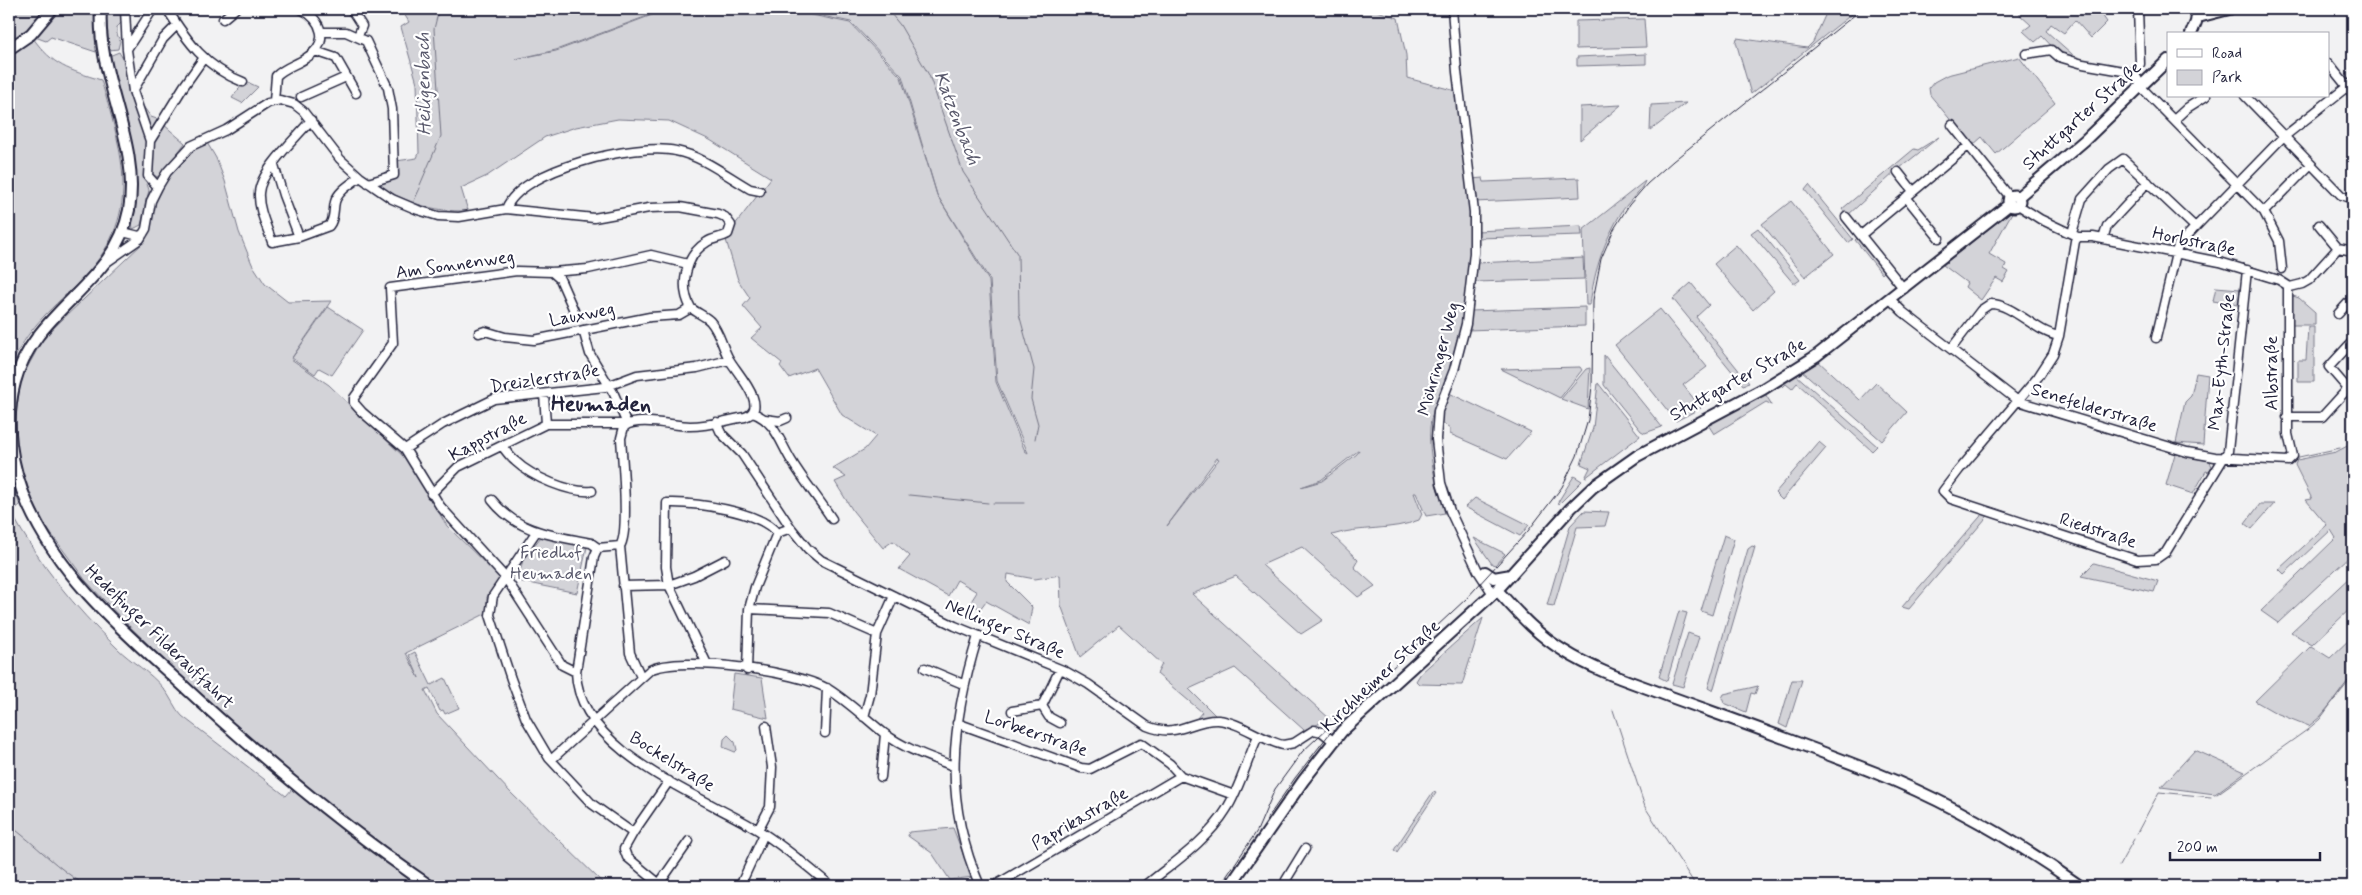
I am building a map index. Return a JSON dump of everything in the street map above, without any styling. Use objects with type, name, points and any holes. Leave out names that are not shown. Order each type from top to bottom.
[{"type":"main road","points":[[9,49],[31,34],[52,9]]},
{"type":"main road","name":"Hedelfinger Filderauffahrt","points":[[101,9],[104,54],[130,170],[130,200],[122,234],[107,262],[41,330],[25,354],[17,374],[10,413],[10,443],[16,474],[29,507],[62,562],[84,590],[119,626],[274,768],[357,834],[430,886]]},
{"type":"main road","points":[[2192,32],[2198,13],[2229,9]]},
{"type":"main road","name":"Stuttgarter Straße","points":[[1495,592],[1571,508],[1607,475],[1637,456],[1796,369],[1904,289],[2014,200],[2086,140],[2167,61]]},
{"type":"main road","points":[[1485,572],[1498,578],[1512,575],[1508,590],[1512,609]]},
{"type":"main road","points":[[1495,592],[1502,604],[1512,609],[1556,646],[1588,664],[1920,792],[1996,831],[2080,886]]},
{"type":"main road","name":"Kirchheimer Straße","points":[[1230,886],[1334,741],[1369,705],[1495,592]]},
{"type":"street","points":[[125,9],[126,50],[132,90],[150,141],[148,176],[158,187]]},
{"type":"street","points":[[126,50],[153,9]]},
{"type":"street","points":[[167,9],[204,60],[228,76],[243,82]]},
{"type":"street","points":[[223,19],[235,9]]},
{"type":"street","points":[[274,101],[276,76],[284,68],[315,52],[321,32],[318,21],[301,9]]},
{"type":"street","points":[[351,9],[362,26],[358,36]]},
{"type":"street","name":"Möhringer Weg","points":[[1452,9],[1458,84],[1474,212],[1475,248],[1466,324],[1454,370],[1438,411],[1436,434],[1440,474],[1446,499],[1457,528],[1478,571],[1495,592]]},
{"type":"street","points":[[2134,72],[2140,64],[2138,9]]},
{"type":"street","points":[[132,90],[164,39],[177,25]]},
{"type":"street","points":[[321,32],[346,32],[358,36],[369,44],[388,88],[392,109],[394,175],[368,183]]},
{"type":"street","points":[[2026,54],[2051,50],[2059,57],[2083,64],[2134,72]]},
{"type":"street","points":[[315,52],[336,58],[356,93]]},
{"type":"street","points":[[150,141],[184,86],[204,60]]},
{"type":"street","points":[[2330,65],[2350,84],[2353,94]]},
{"type":"street","points":[[2134,72],[2141,86],[2264,212],[2279,241],[2282,269]]},
{"type":"street","points":[[301,97],[346,77]]},
{"type":"street","points":[[2156,338],[2178,245],[2284,136],[2350,84]]},
{"type":"street","points":[[2174,120],[2203,98]]},
{"type":"street","points":[[2247,98],[2343,196],[2353,199]]},
{"type":"street","points":[[107,262],[136,242],[143,234],[147,225],[151,201],[158,187],[172,165],[191,146],[226,130],[262,106],[274,101],[294,104],[311,120],[340,159],[360,177],[392,200],[438,216],[470,217],[506,209],[594,218],[650,208],[680,206],[708,211],[725,217],[731,225],[728,234],[708,241],[700,247],[688,264],[685,284],[691,308],[709,320],[716,329],[729,360],[753,396],[753,413],[765,419],[780,421],[787,418]]},
{"type":"street","points":[[311,120],[260,184],[259,194],[272,242],[299,237],[330,226],[335,201],[339,194],[360,177]]},
{"type":"street","name":"Horbstraße","points":[[1952,125],[2014,200],[2040,219],[2075,235],[2175,252],[2247,270],[2279,280],[2289,287]]},
{"type":"street","points":[[1861,235],[1968,146]]},
{"type":"street","points":[[506,209],[516,193],[552,172],[573,164],[632,151],[661,148],[688,154],[750,189],[760,191]]},
{"type":"street","points":[[2018,401],[2056,350],[2082,199],[2118,161],[2126,160],[2195,227]]},
{"type":"street","points":[[2264,212],[2311,164]]},
{"type":"street","points":[[274,165],[282,195],[299,237]]},
{"type":"street","points":[[1898,172],[1913,191]]},
{"type":"street","points":[[2103,239],[2107,226],[2148,182]]},
{"type":"street","points":[[1906,197],[1939,238]]},
{"type":"street","points":[[1846,217],[1904,289]]},
{"type":"street","points":[[2319,225],[2338,248],[2353,251],[2353,256]]},
{"type":"street","points":[[122,234],[139,236],[143,234]]},
{"type":"street","points":[[122,234],[136,242]]},
{"type":"street","points":[[2289,287],[2302,284],[2308,280],[2338,248]]},
{"type":"street","name":"Am Sonnenweg","points":[[405,449],[354,403],[354,398],[393,343],[390,288],[518,271],[552,272],[588,269],[651,256],[688,264]]},
{"type":"street","name":"Max-Eyth-Straße","points":[[2225,457],[2231,425],[2247,270]]},
{"type":"street","points":[[552,272],[560,280],[575,313]]},
{"type":"street","name":"Albstraße","points":[[2289,287],[2287,418],[2292,459]]},
{"type":"street","name":"Senefelderstraße","points":[[1890,299],[2018,401],[2169,447],[2215,457],[2284,461],[2292,459]]},
{"type":"street","points":[[2338,314],[2348,303],[2353,307]]},
{"type":"street","points":[[1951,349],[1981,310],[1990,304],[2004,307],[2047,333],[2059,336]]},
{"type":"street","name":"Lauxweg","points":[[479,333],[485,331],[505,337],[534,340],[650,317],[679,315],[691,308]]},
{"type":"street","points":[[583,330],[590,354],[609,384],[623,411],[627,424],[622,431],[621,438],[624,538],[620,546],[630,653],[641,677]]},
{"type":"street","points":[[2287,418],[2322,417],[2350,386],[2329,367],[2351,343]]},
{"type":"street","name":"Dreizlerstraße","points":[[405,449],[444,424],[494,399],[588,389],[637,375],[697,368],[729,360]]},
{"type":"street","points":[[544,394],[546,424]]},
{"type":"street","name":"Riedstraße","points":[[2018,401],[1944,487],[1943,493],[1951,499],[2137,560],[2149,561],[2161,556],[2170,547],[2225,457]]},
{"type":"street","name":"Kappstraße","points":[[431,494],[458,467],[546,424],[645,423],[693,426],[746,417],[753,413]]},
{"type":"street","points":[[765,419],[779,436],[791,461],[832,519]]},
{"type":"street","name":"Nellinger Straße","points":[[716,422],[721,433],[742,454],[791,528],[808,549],[821,560],[978,636],[1025,653],[1060,669],[1088,684],[1147,726],[1156,730],[1176,731],[1219,720],[1286,745],[1295,742],[1308,732],[1314,730],[1321,731],[1334,741]]},
{"type":"street","points":[[502,446],[515,462],[534,473],[566,489],[579,492],[592,491]]},
{"type":"street","points":[[405,449],[431,494],[452,521],[505,577],[562,665],[576,672]]},
{"type":"street","points":[[492,500],[510,519],[536,532],[591,543],[598,548],[620,546]]},
{"type":"street","points":[[708,664],[669,585],[666,567],[667,503],[718,508],[754,517],[773,528],[777,533]]},
{"type":"street","points":[[747,670],[749,609],[755,587],[777,533],[791,528]]},
{"type":"street","points":[[536,532],[492,596],[490,614],[517,698],[526,719],[551,760],[592,804],[632,834]]},
{"type":"street","name":"Bockelstraße","points":[[598,548],[590,577],[576,672],[581,699],[593,719],[626,754],[669,781],[761,832],[831,886]]},
{"type":"street","points":[[624,586],[669,585],[694,576],[725,560]]},
{"type":"street","name":"Möhringer Weg","points":[[1474,560],[1485,572],[1495,592]]},
{"type":"street","points":[[864,717],[870,695],[877,634],[894,596]]},
{"type":"street","points":[[749,609],[829,613],[877,634]]},
{"type":"street","points":[[978,636],[963,684],[957,723],[954,766],[956,803],[960,823],[980,886]]},
{"type":"street","points":[[551,760],[593,719],[641,677],[662,666],[708,664],[784,674],[808,680],[827,688],[885,734],[906,747],[954,766]]},
{"type":"street","points":[[925,668],[963,684]]},
{"type":"street","points":[[1042,706],[1060,669]]},
{"type":"street","points":[[825,733],[827,688]]},
{"type":"street","points":[[1012,710],[1042,706]]},
{"type":"street","points":[[1042,706],[1049,716],[1060,723]]},
{"type":"street","name":"Lorbeerstraße","points":[[957,723],[1081,768],[1090,768],[1141,743],[1170,764],[1181,776],[1234,795]]},
{"type":"street","points":[[740,886],[770,807],[772,767],[766,726]]},
{"type":"street","points":[[881,777],[885,734]]},
{"type":"street","points":[[1145,886],[1210,832],[1226,812],[1258,736]]},
{"type":"street","name":"Paprikastraße","points":[[994,886],[1181,776]]},
{"type":"street","points":[[669,781],[632,834],[624,852],[661,885],[689,841]]},
{"type":"street","points":[[1291,886],[1286,880],[1305,848]]},
{"type":"green space","points":[[9,9],[48,9],[27,33],[9,45]]},
{"type":"green space","points":[[58,9],[95,9],[96,52],[51,37],[46,41],[35,37]]},
{"type":"green space","points":[[106,9],[122,9],[122,22],[117,27],[120,41],[118,49],[109,50]]},
{"type":"green space","points":[[401,9],[666,9],[556,50],[516,59],[556,51],[668,9],[783,9],[850,23],[901,77],[937,195],[902,76],[851,22],[789,9],[1372,9],[1398,18],[1406,55],[1407,78],[1456,91],[1470,200],[1471,243],[1464,314],[1456,350],[1433,410],[1430,427],[1433,470],[1445,513],[1426,516],[1416,493],[1414,493],[1422,514],[1419,520],[1398,526],[1354,530],[1332,535],[1358,560],[1354,567],[1375,586],[1358,597],[1302,547],[1262,565],[1323,620],[1301,634],[1236,576],[1192,594],[1330,719],[1304,730],[1235,668],[1189,689],[1216,716],[1199,721],[1197,718],[1202,712],[1157,674],[1162,664],[1119,625],[1080,657],[1061,605],[1060,575],[1035,579],[1008,574],[1007,582],[1032,607],[1029,625],[986,601],[980,609],[970,603],[977,592],[957,580],[948,596],[899,569],[910,556],[893,541],[883,548],[853,511],[835,482],[846,477],[833,468],[865,449],[876,436],[842,415],[815,368],[789,378],[780,366],[782,363],[751,338],[762,328],[743,306],[750,298],[738,280],[726,240],[731,236],[734,226],[771,178],[710,140],[669,121],[618,119],[576,127],[545,137],[487,176],[461,188],[468,211],[430,208],[397,196],[375,183],[395,177],[396,161],[417,158],[419,153],[417,83],[401,27],[409,22]],"holes":[[[937,195],[990,280],[997,381],[1028,453],[1025,451],[996,382],[989,281]],[[1359,450],[1357,454],[1322,481],[1301,487],[1321,480]],[[1217,458],[1219,459],[1167,526]]]},
{"type":"green space","points":[[1828,9],[1857,10],[1751,94],[1736,42],[1737,38],[1807,48],[1813,42]]},
{"type":"green space","points":[[2020,9],[2107,9],[2102,15],[2107,22],[2091,38],[2075,20],[2064,33],[2051,24],[2046,31],[2072,54],[2074,59],[2060,55],[2042,36],[2035,42],[2023,31],[2031,25],[2020,15]]},
{"type":"green space","points":[[1644,19],[1646,47],[1576,49],[1576,21]]},
{"type":"green space","points":[[33,38],[48,55],[63,66],[101,80],[117,139],[122,166],[123,191],[119,215],[110,240],[95,264],[27,336],[9,372],[9,139],[11,131],[9,130],[9,55]]},
{"type":"green space","points":[[119,52],[126,64],[134,107],[146,135],[145,178],[149,190],[141,225],[133,229],[109,56]]},
{"type":"green space","points":[[1646,54],[1646,64],[1577,66],[1577,57]]},
{"type":"green space","points":[[2019,57],[2055,103],[1996,154],[1982,137],[1972,146],[1930,95],[1929,88],[1934,82],[1947,75]]},
{"type":"green space","points":[[245,81],[258,87],[242,103],[232,98]]},
{"type":"green space","points":[[1686,103],[1650,131],[1651,105]]},
{"type":"green space","points":[[142,105],[151,117],[160,120],[150,136]]},
{"type":"green space","points":[[1621,105],[1580,140],[1580,107]]},
{"type":"green space","points":[[163,124],[185,143],[161,175],[157,177],[151,173],[153,145]]},
{"type":"green space","points":[[1939,137],[1895,172],[1847,216],[1842,209],[1914,149],[1918,150]]},
{"type":"green space","points":[[206,141],[216,158],[225,181],[239,232],[252,264],[265,284],[288,302],[331,301],[291,359],[329,385],[406,459],[447,526],[500,578],[487,597],[487,613],[406,653],[419,678],[409,655],[415,652],[431,685],[445,678],[459,708],[445,714],[443,710],[440,711],[429,688],[425,690],[437,714],[511,793],[606,886],[442,886],[417,870],[313,793],[183,678],[86,581],[44,524],[33,502],[17,455],[14,427],[21,379],[44,337],[145,241],[155,199],[163,185],[184,157]]},
{"type":"green space","points":[[1483,178],[1484,182],[1579,178],[1580,197],[1475,202],[1472,179]]},
{"type":"green space","points":[[1645,181],[1642,188],[1623,210],[1610,233],[1597,268],[1590,305],[1586,305],[1583,230]]},
{"type":"green space","points":[[1809,185],[1853,239],[1848,243],[1805,190]]},
{"type":"green space","points":[[1791,201],[1834,254],[1805,277],[1762,224]]},
{"type":"green space","points":[[2014,209],[1989,254],[2006,264],[2004,269],[2009,272],[2003,282],[1996,278],[1981,300],[1965,287],[1967,283],[1943,265]]},
{"type":"green space","points":[[1581,226],[1582,235],[1477,238],[1477,231]]},
{"type":"green space","points":[[1758,228],[1800,280],[1794,284],[1751,233]]},
{"type":"green space","points":[[1859,236],[1886,270],[1882,274],[1855,240]]},
{"type":"green space","points":[[1736,245],[1774,291],[1753,310],[1714,264]]},
{"type":"green space","points":[[1583,258],[1584,279],[1474,282],[1476,263]]},
{"type":"green space","points":[[1691,283],[1709,305],[1696,317],[1749,383],[1743,385],[1673,299]]},
{"type":"green space","points":[[2216,287],[2240,289],[2238,305],[2213,301]]},
{"type":"green space","points":[[2293,296],[2299,298],[2315,312],[2315,325],[2292,325],[2290,298]]},
{"type":"green space","points":[[328,307],[363,330],[332,375],[319,368],[315,374],[292,358]]},
{"type":"green space","points":[[1585,307],[1585,326],[1467,330],[1471,311]]},
{"type":"green space","points":[[1660,309],[1707,367],[1683,385],[1701,408],[1676,421],[1615,345]]},
{"type":"green space","points":[[2308,327],[2314,327],[2314,382],[2298,382],[2298,360],[2306,360]]},
{"type":"green space","points":[[1604,355],[1662,427],[1645,433],[1641,431],[1604,385]]},
{"type":"green space","points":[[1817,360],[1860,400],[1876,383],[1907,412],[1882,441],[1801,370]]},
{"type":"green space","points":[[1580,367],[1582,370],[1560,398],[1501,369]]},
{"type":"green space","points":[[1590,368],[1588,409],[1561,399],[1586,369]]},
{"type":"green space","points":[[2196,373],[2208,375],[2203,445],[2176,443],[2185,402],[2191,396]]},
{"type":"green space","points":[[1795,374],[1877,446],[1872,451],[1797,383],[1792,389],[1786,384],[1783,387],[1779,383]]},
{"type":"green space","points":[[1598,383],[1640,436],[1585,478],[1590,468],[1581,464],[1593,428]]},
{"type":"green space","points":[[1447,392],[1531,432],[1507,459],[1450,434],[1450,428],[1440,421]]},
{"type":"green space","points":[[1764,392],[1772,405],[1766,402],[1714,434],[1707,423]]},
{"type":"green space","points":[[1819,442],[1826,448],[1782,500],[1775,493]]},
{"type":"green space","points":[[2353,443],[2353,563],[2349,557],[2278,623],[2261,611],[2336,538],[2331,530],[2284,574],[2279,569],[2327,525],[2306,500],[2312,499],[2295,465],[2297,460],[2336,452]]},
{"type":"green space","points":[[2175,454],[2210,461],[2212,467],[2209,472],[2206,471],[2193,494],[2166,485]]},
{"type":"green space","points":[[1574,476],[1582,481],[1559,504],[1558,502]]},
{"type":"green space","points":[[9,477],[20,505],[11,512],[33,549],[58,584],[101,633],[158,682],[182,716],[286,796],[292,789],[420,886],[9,886]]},
{"type":"green space","points":[[1475,498],[1529,525],[1520,536],[1465,507]]},
{"type":"green space","points":[[2260,504],[2274,504],[2252,529],[2245,524]]},
{"type":"green space","points":[[1986,510],[1991,512],[1909,609],[1902,607]]},
{"type":"green space","points":[[1584,511],[1609,512],[1605,526],[1577,527],[1554,606],[1547,605],[1570,526]]},
{"type":"green space","points":[[1724,535],[1734,539],[1712,615],[1701,611]]},
{"type":"green space","name":"Friedhof Heumaden","points":[[541,537],[587,547],[577,593],[518,581],[523,559]]},
{"type":"green space","points":[[1474,538],[1505,554],[1495,565],[1492,564]]},
{"type":"green space","points":[[1752,546],[1755,547],[1713,691],[1708,688],[1748,549]]},
{"type":"green space","points":[[2094,563],[2158,581],[2154,592],[2081,576]]},
{"type":"green space","points":[[2353,574],[2353,606],[2312,645],[2291,632]]},
{"type":"green space","points":[[1679,611],[1687,613],[1667,681],[1659,677]]},
{"type":"green space","points":[[1483,618],[1462,685],[1419,684],[1416,681],[1421,673]]},
{"type":"green space","points":[[1688,633],[1699,637],[1683,687],[1672,684]]},
{"type":"green space","points":[[2353,636],[2353,677],[2320,717],[2309,726],[2276,713],[2255,701],[2311,646],[2330,658]]},
{"type":"green space","points":[[734,674],[762,678],[768,718],[730,709]]},
{"type":"green space","points":[[1792,680],[1802,680],[1787,728],[1779,724]]},
{"type":"green space","points":[[1758,686],[1755,694],[1751,693],[1746,712],[1724,703],[1722,698],[1724,694]]},
{"type":"green space","points":[[728,735],[735,742],[737,750],[735,752],[723,747],[724,739]]},
{"type":"green space","points":[[2195,750],[2245,772],[2215,794],[2161,787]]},
{"type":"green space","points":[[1433,792],[1436,793],[1397,852],[1394,850]]},
{"type":"green space","points":[[953,828],[972,877],[950,880],[932,853],[908,836],[909,832]]},
{"type":"waterway","name":"Heiligenbach","points":[[420,185],[441,136],[434,29],[439,9]]},
{"type":"waterway","name":"Katzenbach","points":[[887,9],[900,25],[929,75],[963,172],[1018,255],[1019,314],[1034,369],[1031,399],[1038,424],[1035,439]]},
{"type":"waterway","name":"Heiligenbach","points":[[414,201],[420,188]]},
{"type":"waterway","points":[[2299,457],[2340,448]]},
{"type":"waterway","points":[[909,495],[988,503]]},
{"type":"waterway","points":[[993,503],[1024,503]]},
{"type":"waterway","points":[[2217,794],[2320,719],[2353,674]]},
{"type":"waterway","points":[[1613,710],[1645,807],[1696,886]]},
{"type":"waterway","points":[[2137,833],[2159,792],[2211,797]]},
{"type":"waterway","points":[[9,825],[76,880],[87,886]]},
{"type":"waterway","points":[[2119,866],[2134,839]]},
{"type":"tram line","points":[[1220,886],[1257,831],[1275,789],[1302,752],[1466,599],[1528,531],[1562,487],[1577,456],[1588,420],[1592,386],[1593,300],[1601,259],[1614,229],[1629,205],[1647,184],[1673,161],[1862,9]]},
{"type":"tram line","points":[[1267,819],[1295,778],[1330,733]]},
{"type":"district","name":"Heumaden","points":[[601,405]]}]
